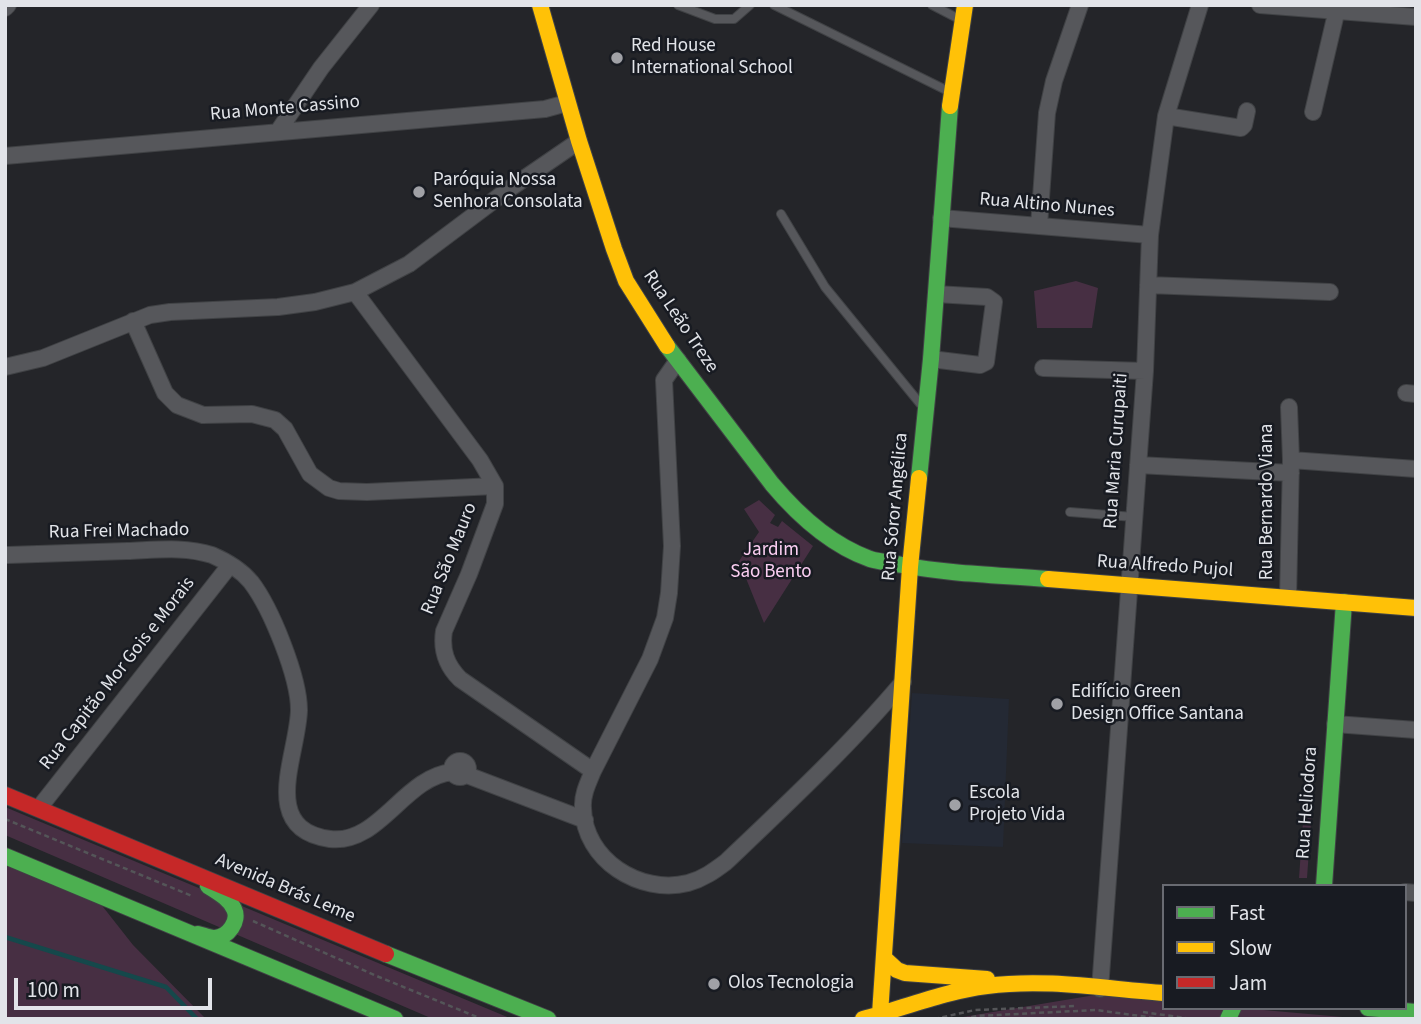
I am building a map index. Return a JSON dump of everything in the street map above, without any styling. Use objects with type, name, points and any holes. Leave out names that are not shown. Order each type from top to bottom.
[{"type":"main road","name":"Rua Leão Treze","points":[[540,5],[567,103],[626,281],[678,360],[772,484],[813,526],[870,559],[911,568]]},
{"type":"main road","name":"Rua Sóror Angélica","points":[[880,1014],[911,568],[931,359],[951,92],[963,13]]},
{"type":"main road","name":"Rua Alfredo Pujol","points":[[911,568],[1416,608]]},
{"type":"main road","name":"Rua Heliodora","points":[[1324,884],[1344,602]]},
{"type":"main road","name":"Avenida Brás Leme","points":[[5,794],[356,942],[548,1019]]},
{"type":"main road","points":[[5,856],[394,1019]]},
{"type":"main road","points":[[174,927],[212,938],[230,930],[236,914],[223,896],[181,867]]},
{"type":"main road","points":[[884,958],[897,970],[905,973],[985,978],[1001,984]]},
{"type":"main road","points":[[863,1019],[941,996],[1001,984],[1040,984],[1162,993]]},
{"type":"main road","points":[[1392,1010],[1416,1012]]},
{"type":"street","points":[[279,130],[321,68],[371,5]]},
{"type":"street","points":[[1039,226],[1047,113],[1054,81],[1080,5]]},
{"type":"street","name":"Rua Maria Curupaiti","points":[[1100,989],[1145,370],[1150,235],[1166,116],[1200,5]]},
{"type":"street","points":[[1260,5],[1337,8],[1416,17]]},
{"type":"street","points":[[1313,112],[1337,8]]},
{"type":"street","name":"Rua Monte Cassino","points":[[5,156],[279,130],[545,109],[567,103]]},
{"type":"street","points":[[1166,116],[1241,128],[1247,111]]},
{"type":"street","points":[[5,367],[43,358],[133,321],[170,312],[278,307],[315,302],[355,292],[409,264],[579,141]]},
{"type":"street","name":"Rua Altino Nunes","points":[[941,218],[1150,235]]},
{"type":"street","points":[[1148,285],[1330,292]]},
{"type":"street","name":"Rua São Mauro","points":[[355,292],[480,460],[495,486],[493,512],[444,631],[445,655],[450,667],[460,679],[593,771]]},
{"type":"street","points":[[931,359],[980,365],[986,362],[989,358],[994,302],[987,296],[936,294]]},
{"type":"street","points":[[133,321],[166,393],[177,405],[203,415],[252,414],[275,420],[285,429],[310,474],[328,488],[367,492],[495,486]]},
{"type":"street","points":[[678,360],[664,380],[672,546],[665,618],[650,659],[593,771],[583,800],[591,840],[599,853],[628,875],[658,884],[686,883],[700,879],[726,862],[814,779],[903,682]]},
{"type":"street","points":[[1043,368],[1145,370]]},
{"type":"street","name":"Rua Bernardo Viana","points":[[1288,598],[1291,467],[1289,407]]},
{"type":"street","points":[[1138,466],[1416,469]]},
{"type":"street","name":"Rua Frei Machado","points":[[5,555],[176,549],[209,554],[245,576],[260,597],[283,645],[293,674],[299,709],[286,797],[295,821],[317,836],[333,839],[352,837],[366,830],[428,779],[459,773],[585,820]]},
{"type":"street","name":"Rua Capitão Mor Gois e Morais","points":[[38,808],[230,565]]},
{"type":"street","name":"Rua Heliodora","points":[[1335,724],[1416,730]]},
{"type":"lane","points":[[678,5],[715,19],[734,19],[750,5]]},
{"type":"lane","points":[[774,5],[951,92]]},
{"type":"lane","points":[[932,5],[963,13]]},
{"type":"lane","points":[[781,215],[825,287],[926,410]]},
{"type":"lane","points":[[1070,512],[1133,517]]},
{"type":"path","points":[[934,1019],[975,1010],[1097,1005],[1192,1019]]},
{"type":"path","points":[[963,1019],[1096,1010],[1162,1019]]},
{"type":"shaded area","name":"Escola Projeto Vida","points":[[912,693],[1009,699],[1003,847],[902,843]]},
{"type":"green space","points":[[1076,281],[1098,288],[1092,328],[1037,328],[1034,291]]},
{"type":"green space","name":"Jardim São Bento","points":[[759,500],[775,515],[770,523],[778,527],[782,521],[813,546],[764,623],[739,561],[759,532],[744,509]]},
{"type":"green space","points":[[1305,794],[1313,795],[1307,878],[1299,878]]},
{"type":"green space","points":[[5,807],[512,1019],[433,1019],[5,835]]},
{"type":"green space","points":[[5,862],[100,903],[133,945],[206,1019],[5,1019]]},
{"type":"green space","points":[[1095,995],[1162,1001],[1162,1010],[1264,1010],[1365,1019],[951,1019]]},
{"type":"waterway","points":[[5,937],[166,987],[197,1019]]},
{"type":"traffic: fast","points":[[919,478],[950,106]]},
{"type":"traffic: fast","points":[[667,346],[782,496],[804,518],[842,546],[882,562],[956,572],[1048,579]]},
{"type":"traffic: fast","points":[[1324,884],[1344,602]]},
{"type":"traffic: fast","points":[[5,856],[395,1019]]},
{"type":"traffic: fast","points":[[198,934],[220,937],[232,928],[234,923],[234,909],[208,886]]},
{"type":"traffic: fast","points":[[386,954],[548,1019]]},
{"type":"traffic: fast","points":[[1228,1019],[1232,1010]]},
{"type":"traffic: fast","points":[[1392,1010],[1416,1012]]},
{"type":"traffic: slow","points":[[540,5],[579,141],[614,249],[626,281],[667,346]]},
{"type":"traffic: slow","points":[[950,106],[965,5]]},
{"type":"traffic: slow","points":[[880,1014],[910,567],[919,478]]},
{"type":"traffic: slow","points":[[1048,579],[1416,608]]},
{"type":"traffic: slow","points":[[884,958],[897,970],[905,973],[987,979]]},
{"type":"traffic: slow","points":[[863,1019],[956,992],[1009,984],[1076,985],[1162,993]]},
{"type":"traffic: jam","points":[[5,795],[386,954]]},
{"type":"place","name":"Red House International School","points":[[617,58]]},
{"type":"place","name":"Paróquia Nossa Senhora Consolata","points":[[419,192]]},
{"type":"place","name":"Edifício Green Design Office Santana","points":[[1057,704]]},
{"type":"place","name":"Escola Projeto Vida","points":[[955,805]]},
{"type":"place","name":"Olos Tecnologia","points":[[714,984]]}]
